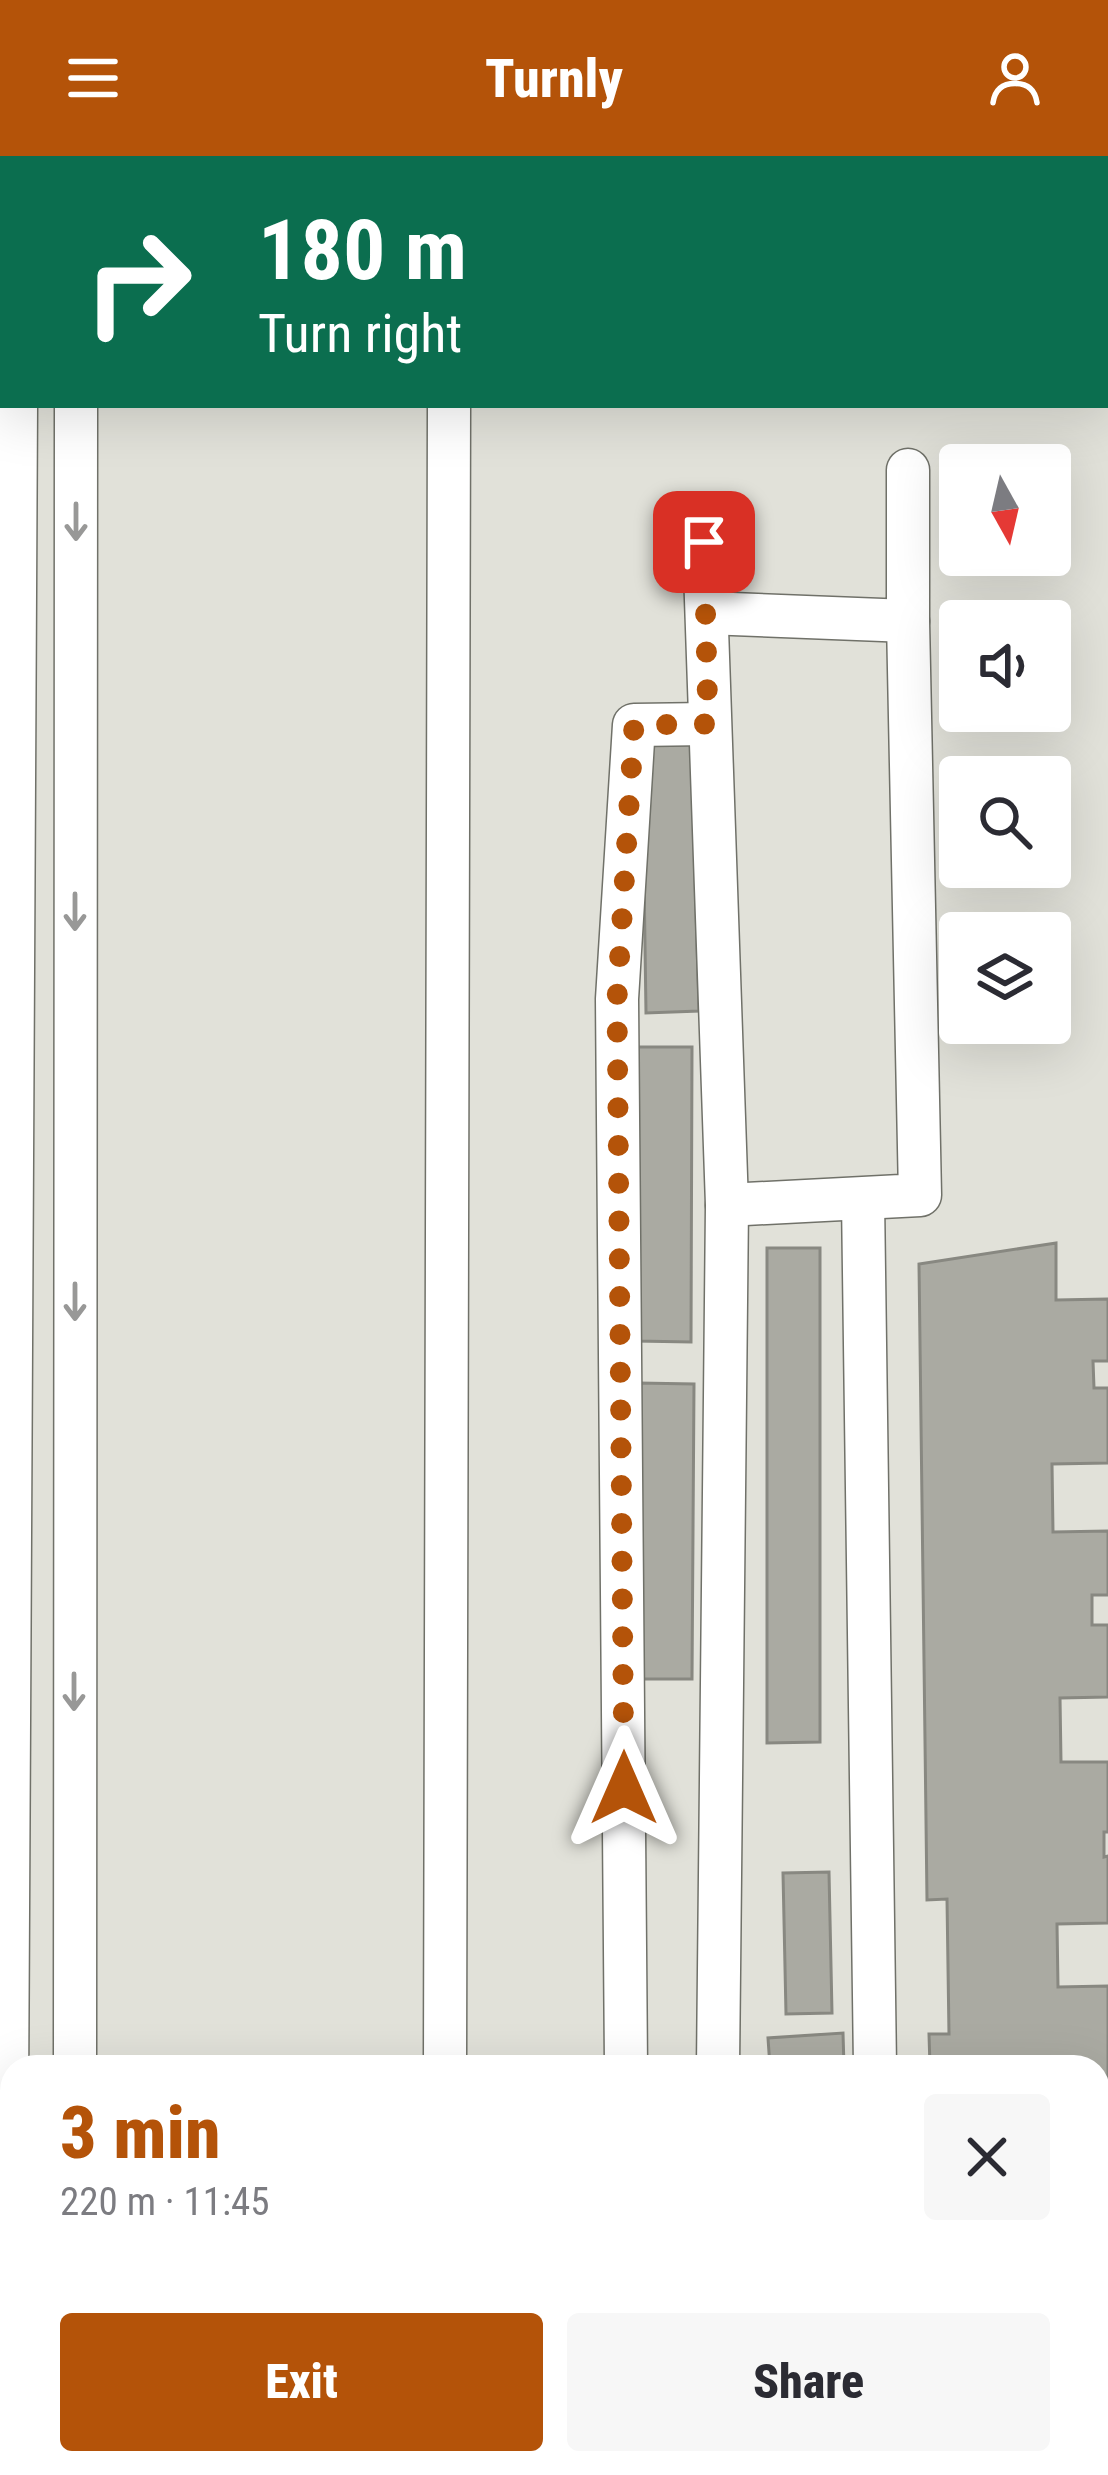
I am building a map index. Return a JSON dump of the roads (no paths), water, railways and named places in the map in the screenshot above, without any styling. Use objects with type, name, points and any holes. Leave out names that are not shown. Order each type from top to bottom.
[{"type":"street","points":[[7,2055],[16,408]]},
{"type":"street","points":[[74,2055],[76,408]]},
{"type":"street","points":[[445,2055],[449,408]]},
{"type":"street","points":[[728,1205],[920,1195],[908,470]]},
{"type":"street","points":[[704,542],[728,1205],[718,2055]]},
{"type":"street","points":[[706,614],[908,622]]},
{"type":"street","points":[[626,2055],[617,999],[634,725],[708,724]]},
{"type":"street","points":[[862,1198],[875,2055]]}]
